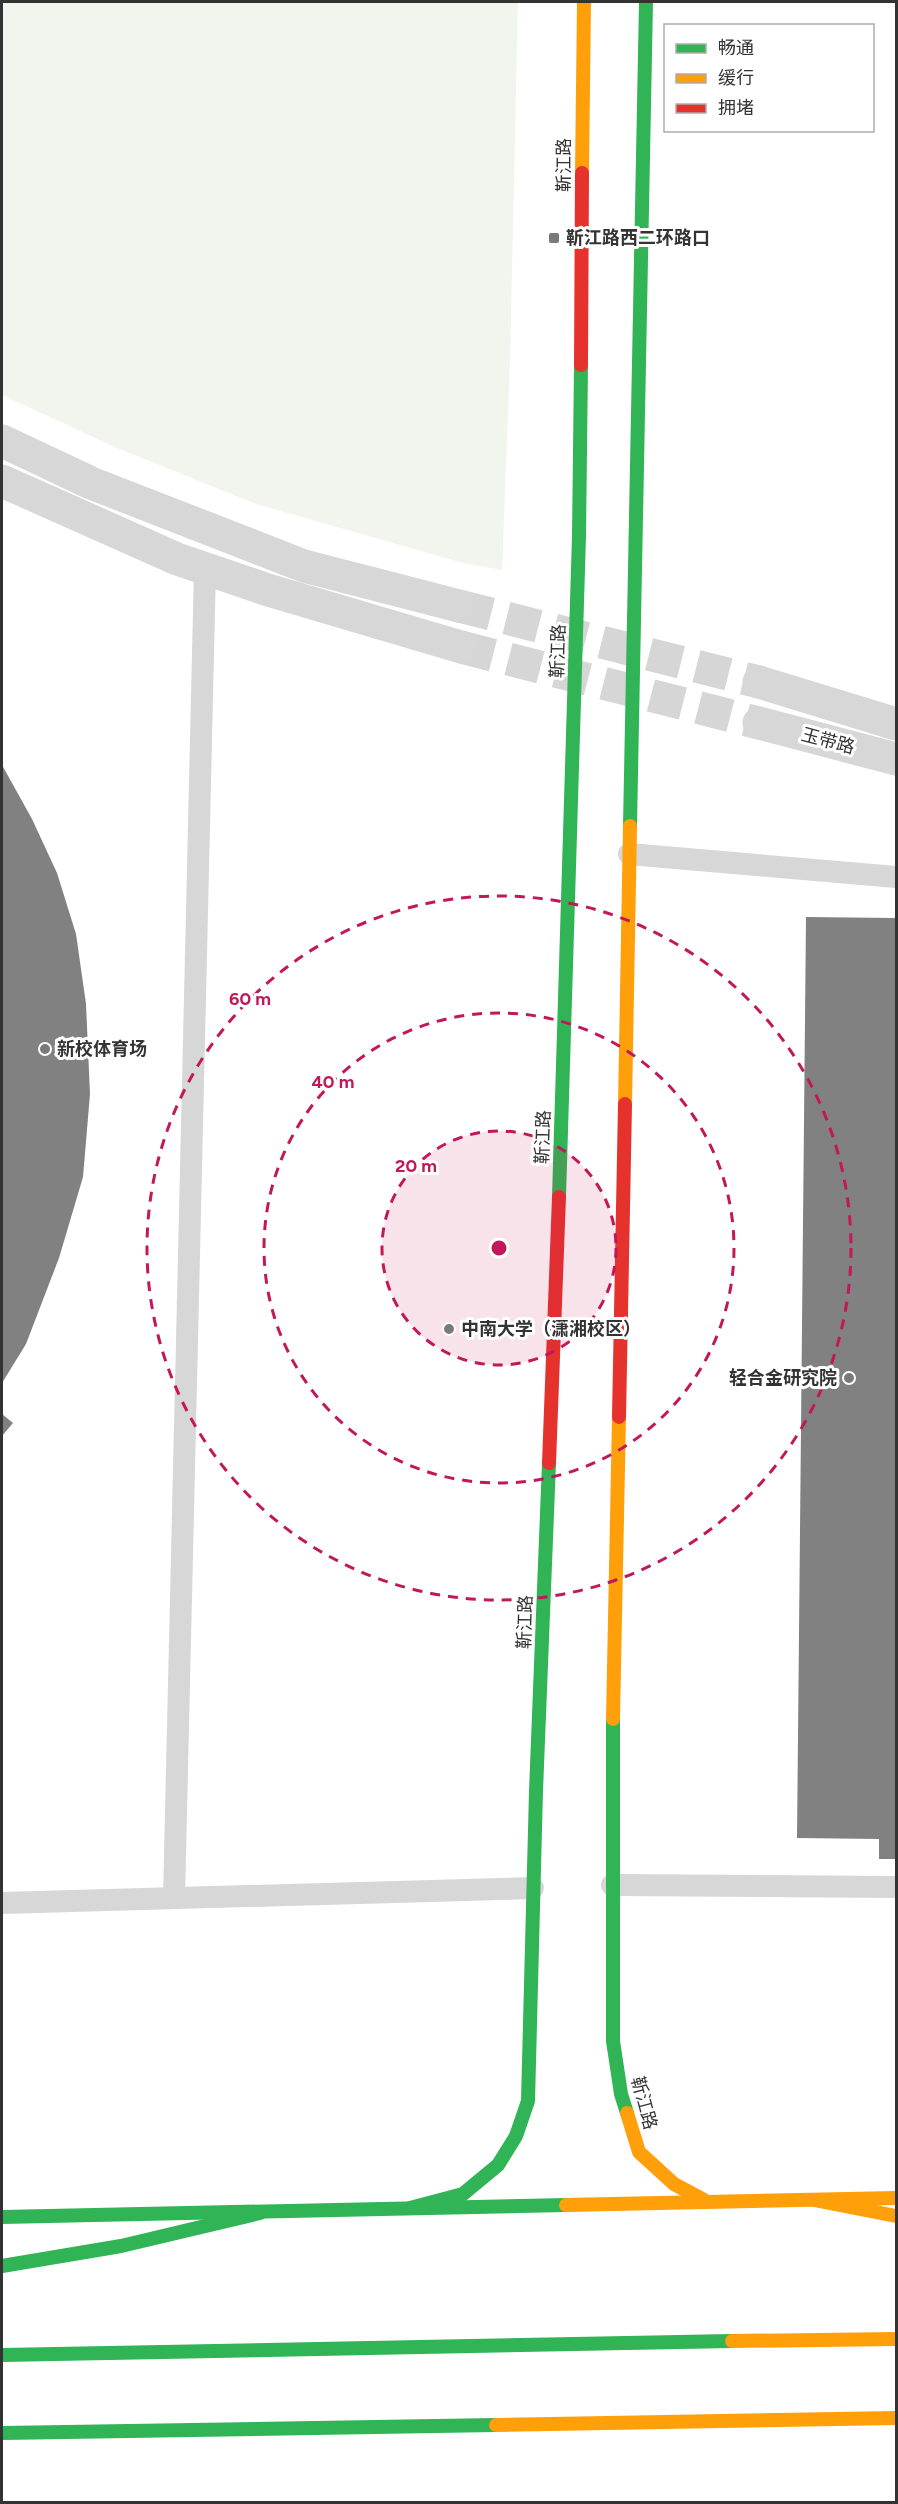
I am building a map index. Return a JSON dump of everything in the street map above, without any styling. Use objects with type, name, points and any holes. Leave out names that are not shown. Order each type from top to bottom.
[{"type":"main road","name":"靳江路","points":[[410,2208],[463,2194],[498,2165],[516,2136],[528,2101],[531,2052],[533,1888],[560,1182],[579,536],[584,2]]},
{"type":"main road","name":"靳江路","points":[[646,2],[612,1885],[613,2041],[621,2094],[639,2152],[674,2184],[704,2200]]},
{"type":"main road","points":[[2,2217],[260,2213],[704,2200],[897,2198]]},
{"type":"main road","points":[[814,2200],[897,2216]]},
{"type":"main road","points":[[2,2266],[121,2246],[260,2213]]},
{"type":"main road","points":[[2,2355],[604,2342],[897,2339]]},
{"type":"main road","points":[[2,2433],[897,2418]]},
{"type":"street","points":[[2,441],[91,483],[304,566],[459,606]]},
{"type":"street","points":[[2,481],[177,559],[268,590],[461,647]]},
{"type":"street","points":[[759,682],[897,724]]},
{"type":"street","name":"玉带路","points":[[759,723],[897,759]]},
{"type":"lane","points":[[174,1898],[205,568]]},
{"type":"lane","points":[[629,854],[897,877]]},
{"type":"lane","points":[[612,1885],[897,1887]]},
{"type":"lane","points":[[2,1903],[533,1888]]},
{"type":"shaded area","points":[[2,2],[518,2],[510,361],[502,570],[463,563],[256,504],[117,448],[2,395]]},
{"type":"building","name":"新校体育场","points":[[2,765],[32,819],[57,873],[76,934],[86,1004],[90,1094],[83,1177],[59,1258],[26,1344],[2,1383]]},
{"type":"building","name":"轻合金研究院","points":[[806,917],[896,918],[896,1859],[879,1859],[879,1839],[797,1838]]},
{"type":"building","points":[[2,1414],[13,1423],[2,1436]]},
{"type":"tunnel","points":[[459,606],[759,682]]},
{"type":"tunnel","points":[[461,647],[759,723]]},
{"type":"traffic: fast","points":[[630,826],[646,2]]},
{"type":"traffic: fast","points":[[559,1197],[579,536],[581,365]]},
{"type":"traffic: fast","points":[[410,2208],[463,2194],[498,2165],[516,2136],[528,2101],[536,1791],[549,1463]]},
{"type":"traffic: fast","points":[[613,1719],[613,2041],[621,2094],[627,2113]]},
{"type":"traffic: fast","points":[[2,2217],[566,2205]]},
{"type":"traffic: fast","points":[[2,2266],[121,2246],[260,2213]]},
{"type":"traffic: fast","points":[[2,2355],[732,2341]]},
{"type":"traffic: fast","points":[[2,2433],[496,2425]]},
{"type":"traffic: slow","points":[[582,173],[584,2]]},
{"type":"traffic: slow","points":[[625,1104],[630,826]]},
{"type":"traffic: slow","points":[[613,1719],[619,1417]]},
{"type":"traffic: slow","points":[[627,2113],[639,2152],[674,2184],[704,2200]]},
{"type":"traffic: slow","points":[[566,2205],[896,2198]]},
{"type":"traffic: slow","points":[[814,2200],[896,2216]]},
{"type":"traffic: slow","points":[[732,2341],[896,2339]]},
{"type":"traffic: slow","points":[[496,2425],[896,2418]]},
{"type":"traffic: jam","points":[[581,365],[582,173]]},
{"type":"traffic: jam","points":[[619,1417],[625,1104]]},
{"type":"traffic: jam","points":[[549,1463],[559,1197]]},
{"type":"place","name":"靳江路西二环路口","points":[[554,238]]},
{"type":"place","name":"新校体育场","points":[[45,1049]]},
{"type":"place","name":"中南大学（潇湘校区）","points":[[449,1329]]},
{"type":"place","name":"轻合金研究院","points":[[849,1378]]}]
